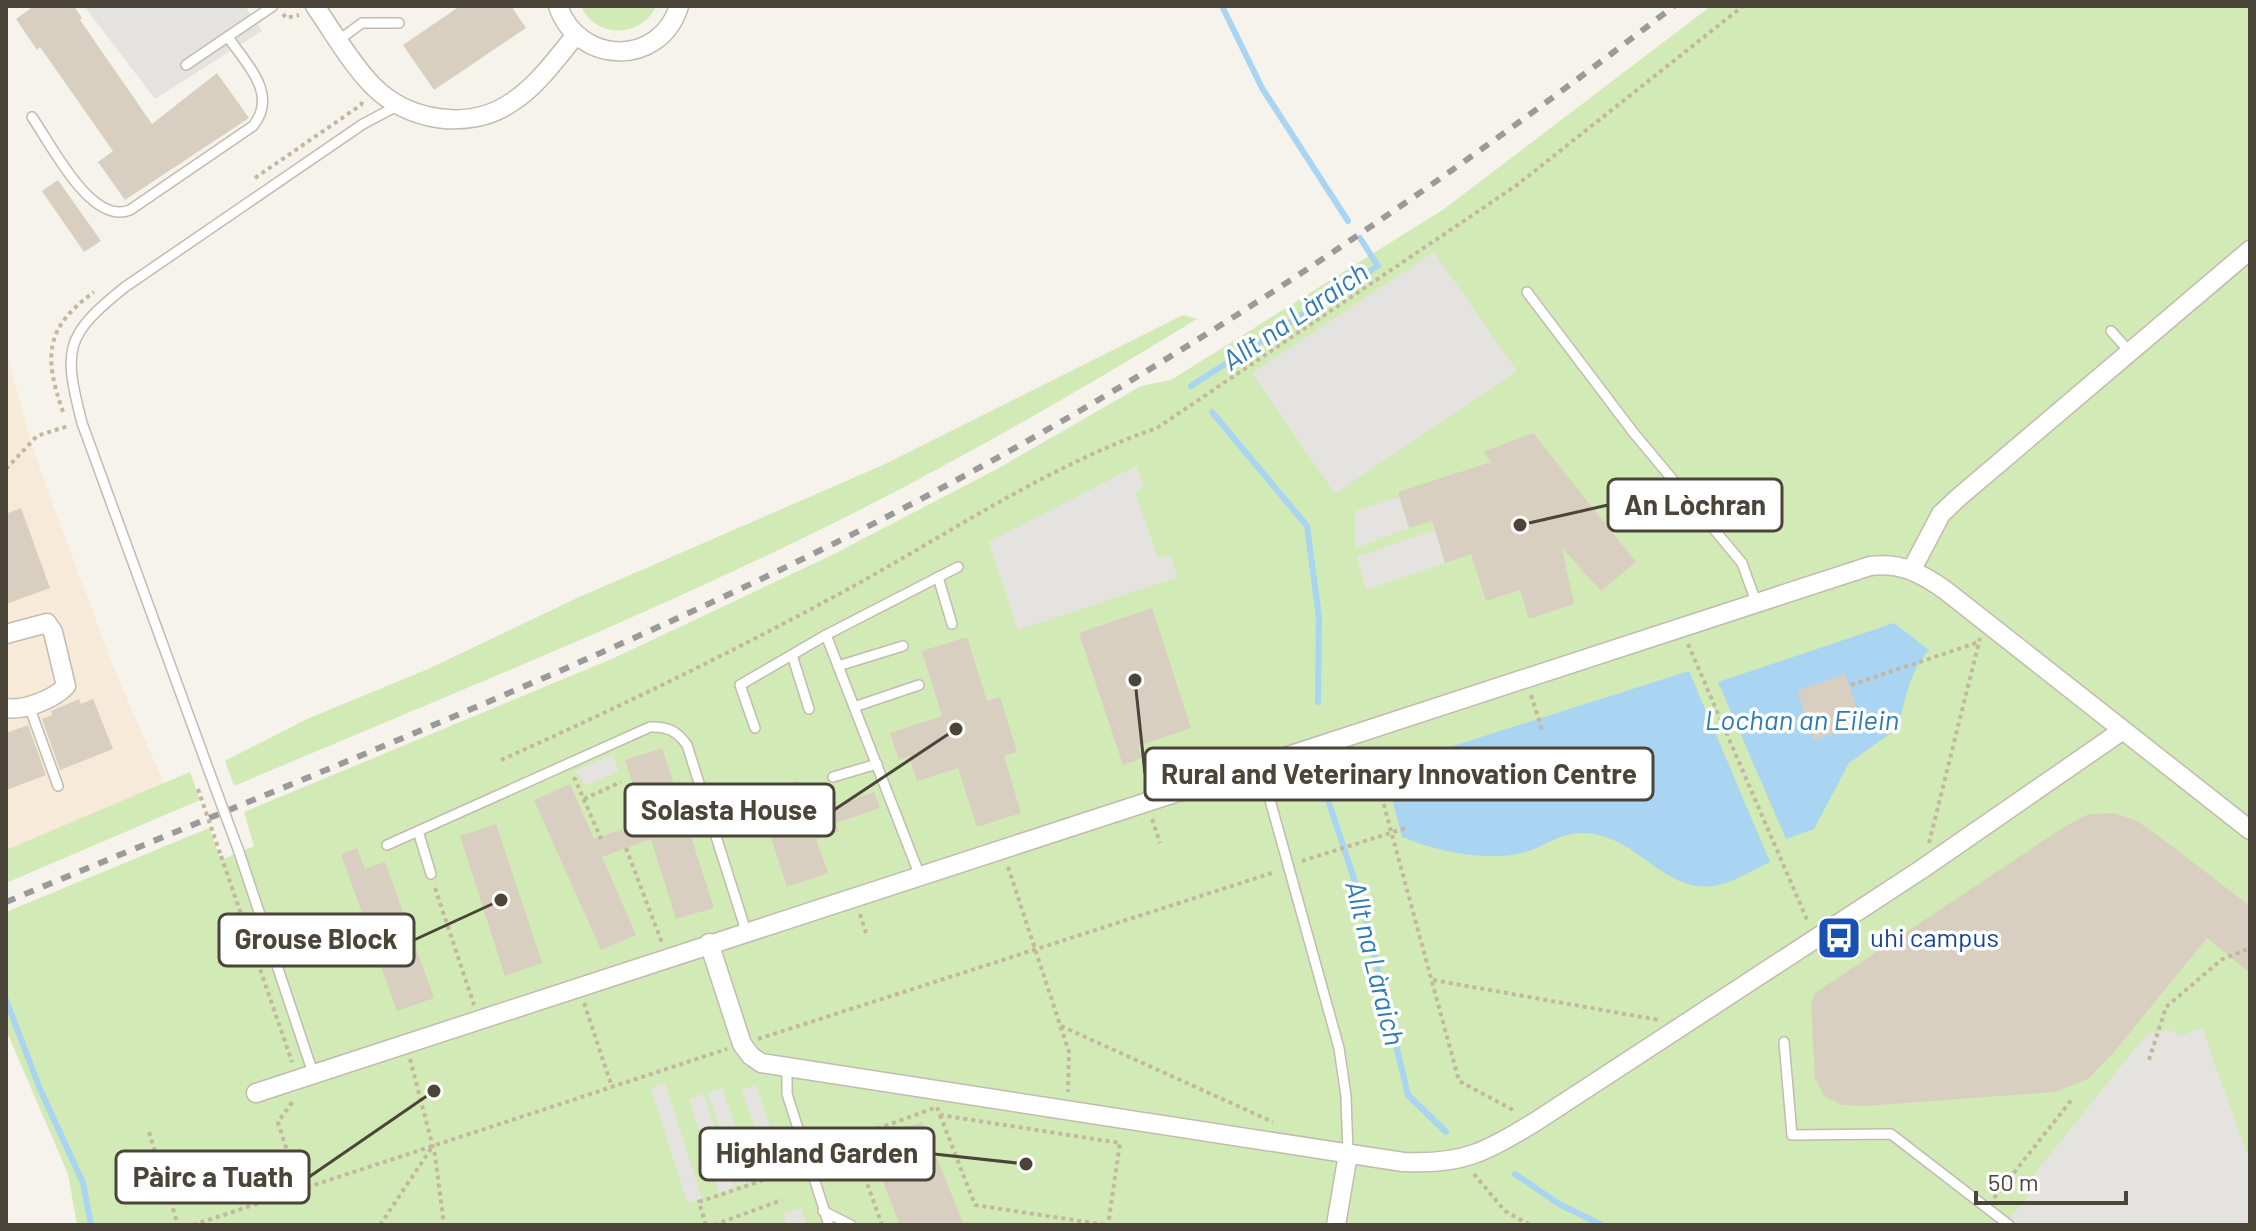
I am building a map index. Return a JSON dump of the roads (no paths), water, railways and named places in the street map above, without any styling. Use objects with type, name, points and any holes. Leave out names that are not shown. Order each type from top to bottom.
[{"type":"street","points":[[558,6],[575,36],[605,52],[640,50],[669,27],[679,6]]},
{"type":"street","points":[[313,12],[339,40],[364,76],[397,106],[441,119],[469,118],[493,112],[526,90],[575,36]]},
{"type":"street","points":[[1912,569],[1941,514],[1950,505],[2250,250]]},
{"type":"street","points":[[256,1093],[578,985],[1756,602],[1870,566],[1889,563],[1912,569],[1984,621],[2247,824]]},
{"type":"street","points":[[6,634],[47,623],[53,632],[66,686],[59,693],[29,705],[6,708]]},
{"type":"street","points":[[709,943],[742,1044],[761,1063],[1348,1154],[1438,1164],[1461,1160],[1535,1122],[1922,869],[2123,730]]},
{"type":"street","points":[[1336,1225],[1348,1154]]},
{"type":"lane","points":[[186,65],[275,6]]},
{"type":"lane","points":[[339,40],[362,23],[399,23]]},
{"type":"lane","points":[[32,117],[95,205],[114,213],[130,210],[253,126],[261,117],[265,107],[262,88],[228,37]]},
{"type":"lane","points":[[305,1076],[238,849],[82,423],[70,375],[70,351],[94,312],[125,287],[363,124],[397,106]]},
{"type":"lane","points":[[1527,292],[1633,432],[1742,563],[1756,602]]},
{"type":"lane","points":[[2111,331],[2130,353]]},
{"type":"lane","points":[[755,728],[740,685],[826,635],[958,567]]},
{"type":"lane","points":[[938,577],[952,624]]},
{"type":"lane","points":[[826,635],[920,876]]},
{"type":"lane","points":[[838,666],[903,646]]},
{"type":"lane","points":[[792,655],[809,709]]},
{"type":"lane","points":[[854,707],[919,685]]},
{"type":"lane","points":[[29,705],[58,786]]},
{"type":"lane","points":[[387,845],[650,727],[660,727],[679,734],[687,745],[746,931]]},
{"type":"lane","points":[[833,777],[877,764]]},
{"type":"lane","points":[[1260,764],[1339,1048],[1346,1096],[1348,1154]]},
{"type":"lane","points":[[418,831],[431,874]]},
{"type":"lane","points":[[1784,1042],[1792,1135],[1891,1134],[2009,1225]]},
{"type":"lane","points":[[787,1066],[787,1094],[829,1225]]},
{"type":"lane","points":[[823,1211],[851,1225]]},
{"type":"water","name":"Lochan an Eilein","points":[[1894,623],[1929,650],[1912,677],[1898,728],[1849,763],[1814,829],[1786,839],[1718,682]]},
{"type":"water","points":[[1689,671],[1770,862],[1725,883],[1699,886],[1666,874],[1635,852],[1600,835],[1572,834],[1522,853],[1492,856],[1445,851],[1402,837],[1384,768]]},
{"type":"waterway","points":[[1222,6],[1262,88],[1348,221]]},
{"type":"waterway","name":"Allt na Làraich","points":[[1191,386],[1378,266],[1360,238]]},
{"type":"waterway","name":"Allt na Làraich","points":[[1212,412],[1307,526],[1319,617],[1318,702]]},
{"type":"waterway","name":"Allt na Làraich","points":[[1322,782],[1362,903],[1408,1095],[1446,1132]]},
{"type":"waterway","points":[[6,1000],[40,1089],[83,1183],[91,1225]]},
{"type":"waterway","name":"Allt na Làraich","points":[[1515,1174],[1559,1204],[1602,1225]]},
{"type":"railway","points":[[6,902],[568,667],[898,511],[1101,399],[1297,276],[1488,144],[1674,6]]},
{"type":"place","name":"An Lòchran","points":[[1520,525]]},
{"type":"place","name":"Rural and Veterinary Innovation Centre","points":[[1135,680]]},
{"type":"place","name":"Solasta House","points":[[956,729]]},
{"type":"place","name":"Grouse Block","points":[[501,900]]},
{"type":"place","name":"uhi campus","points":[[1839,938]]},
{"type":"place","name":"Pàirc a Tuath","points":[[434,1091]]},
{"type":"place","name":"Highland Garden","points":[[1026,1164]]}]
